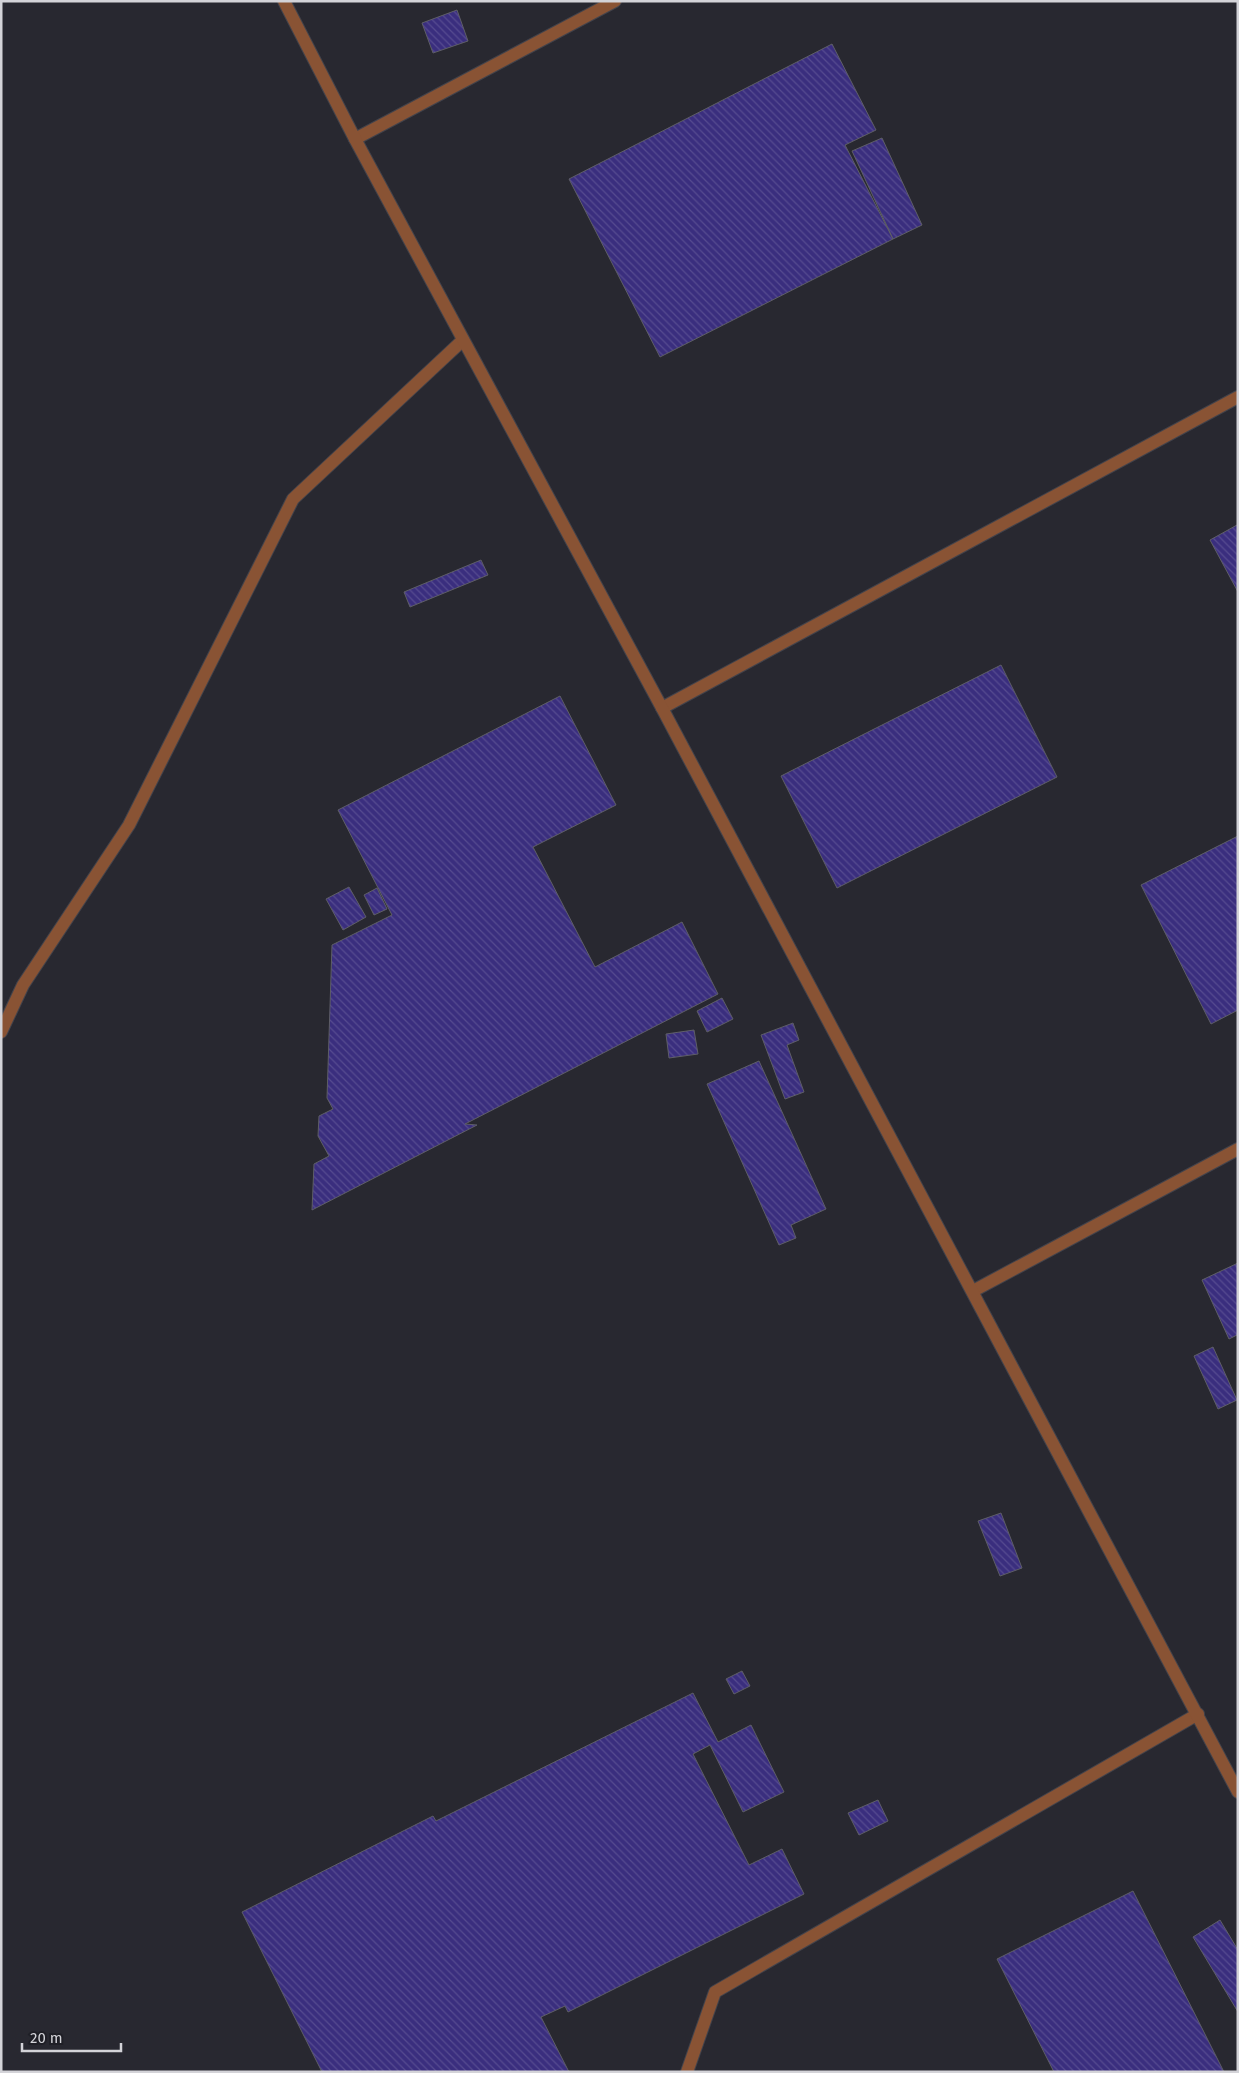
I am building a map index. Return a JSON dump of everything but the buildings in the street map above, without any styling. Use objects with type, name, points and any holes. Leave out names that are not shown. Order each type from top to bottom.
[{"type":"street","points":[[284,1],[355,139],[662,708],[1238,1792]]},
{"type":"street","points":[[355,139],[615,1]]},
{"type":"street","points":[[1,1032],[23,986],[129,825],[293,500],[463,340]]},
{"type":"street","points":[[662,708],[1238,397]]},
{"type":"street","points":[[973,1291],[1238,1149]]},
{"type":"street","points":[[687,2072],[715,1992],[1198,1714]]}]
